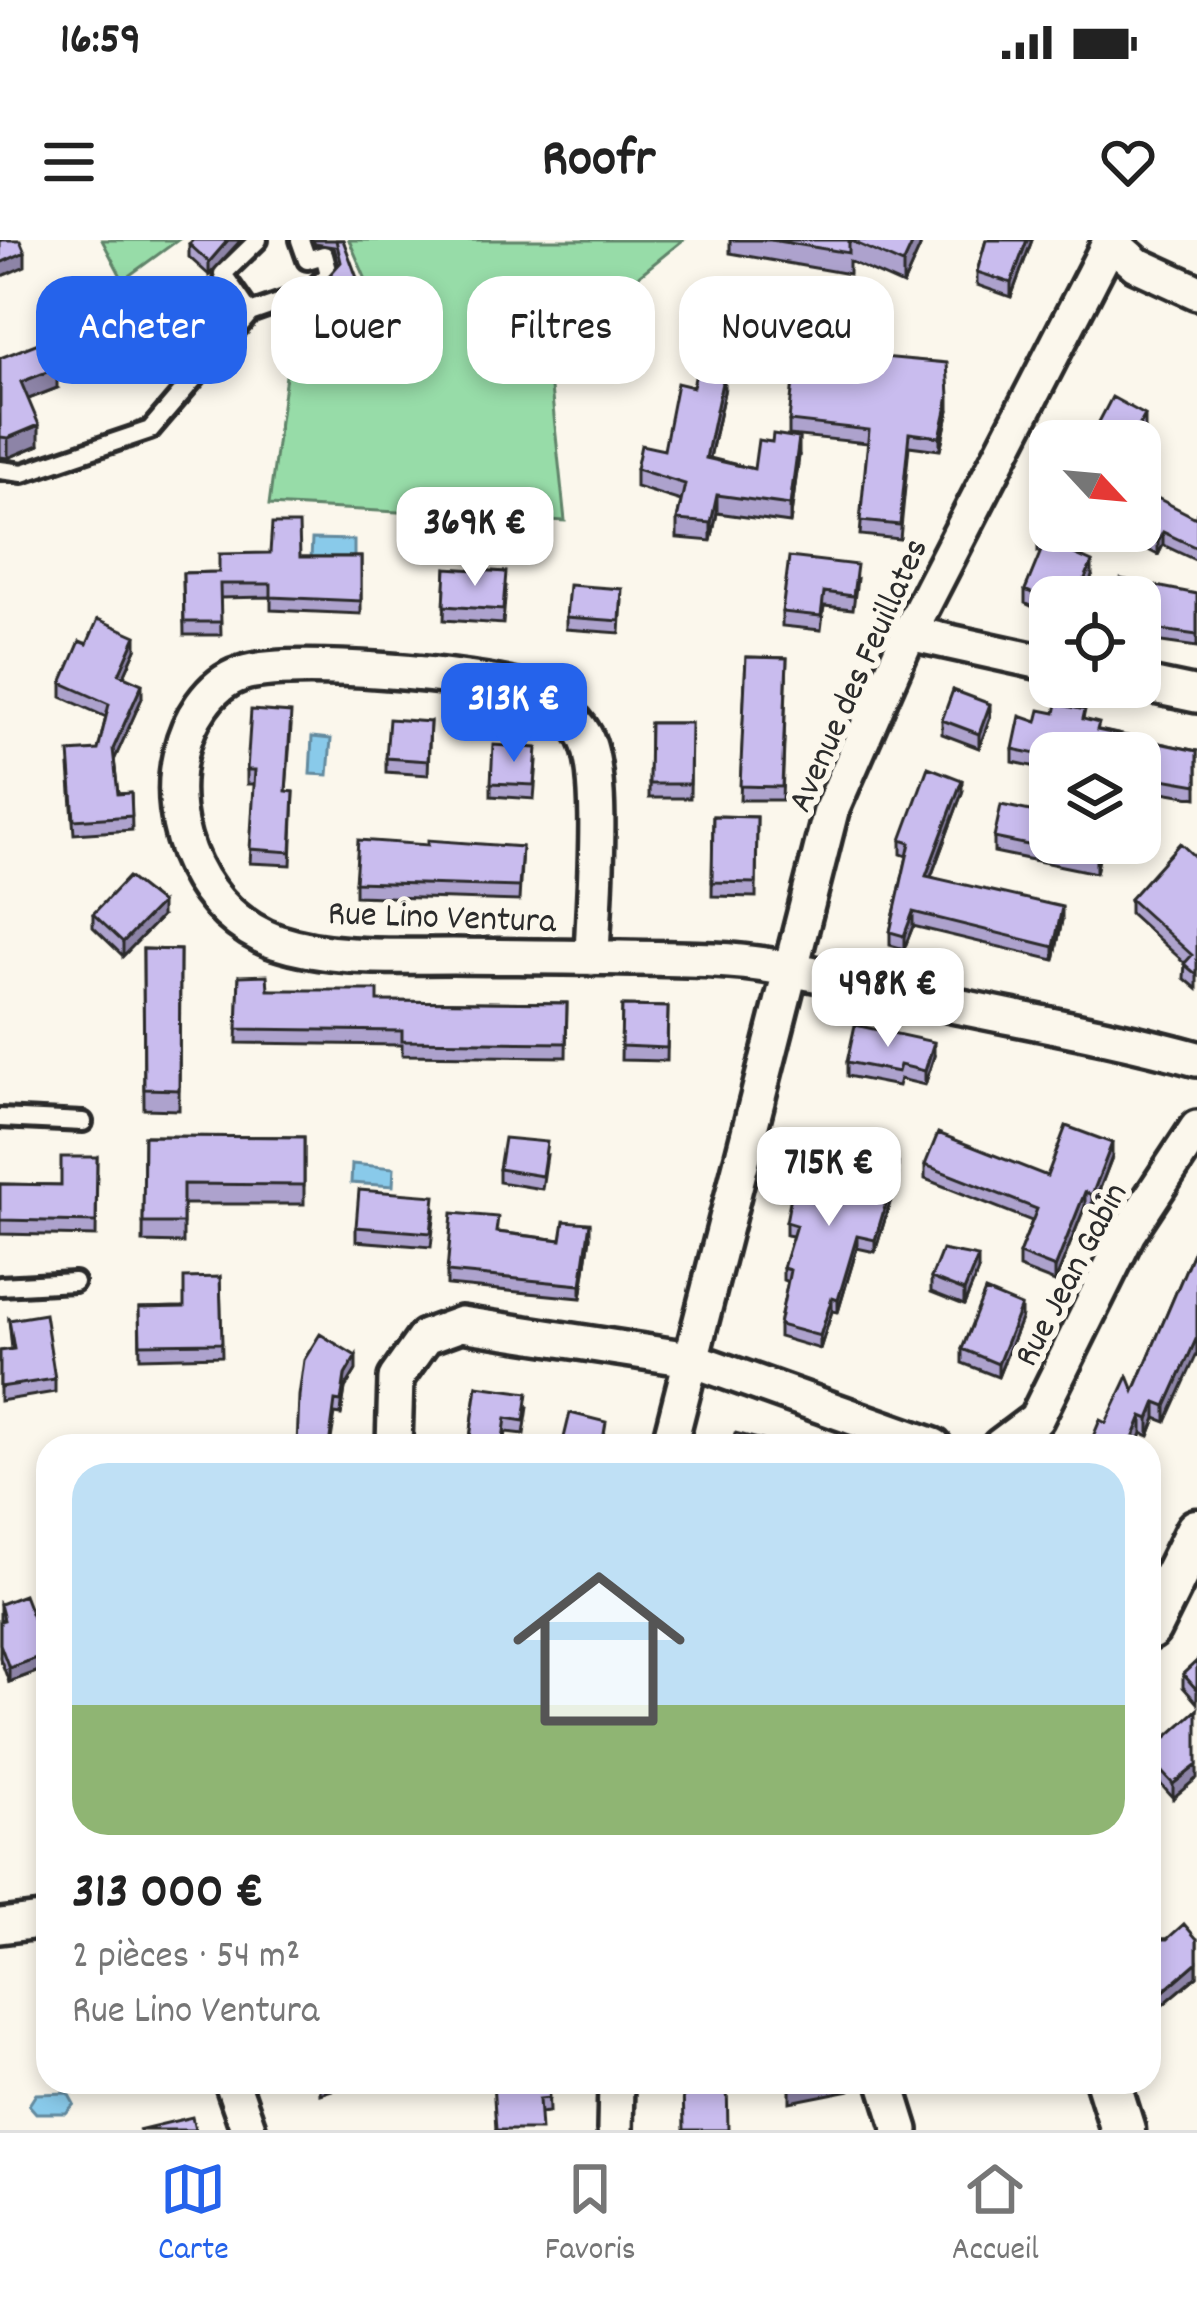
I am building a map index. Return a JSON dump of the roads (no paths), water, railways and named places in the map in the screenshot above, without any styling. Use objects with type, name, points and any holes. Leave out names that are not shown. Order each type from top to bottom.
[{"type":"street","points":[[1111,241],[1136,264],[1197,292]]},
{"type":"street","name":"Avenue des Feuillates","points":[[672,1434],[831,811],[909,633],[1111,241]]},
{"type":"street","points":[[909,633],[1029,659]]},
{"type":"street","name":"Rue Lino Ventura","points":[[592,958],[595,789],[586,738],[563,709],[525,690],[277,667],[238,674],[214,691],[193,718],[180,755],[179,825],[190,859],[208,893],[274,941],[380,956],[719,961],[789,970],[1197,1059]]},
{"type":"street","points":[[1161,687],[1197,695]]},
{"type":"street","name":"Rue Jean Gabin","points":[[1016,1434],[1036,1419],[1129,1232],[1197,1128]]},
{"type":"street","points":[[394,1434],[396,1378],[425,1337],[461,1324],[690,1359],[900,1434]]},
{"type":"street","points":[[1161,1604],[1197,1531]]},
{"type":"street","points":[[0,1926],[36,1922]]},
{"type":"street","points":[[236,2094],[248,2128]]},
{"type":"street","points":[[615,2130],[616,2094]]},
{"type":"street","points":[[890,2094],[901,2130]]},
{"type":"street","points":[[1112,2094],[1123,2130]]},
{"type":"lane","points":[[250,313],[223,274],[258,240]]},
{"type":"lane","points":[[0,470],[23,472],[150,430],[250,313],[310,292],[329,274],[324,255],[308,260],[300,240]]},
{"type":"lane","points":[[0,1118],[83,1122]]},
{"type":"lane","points":[[0,1286],[74,1282]]},
{"type":"water","points":[[312,539],[354,540],[354,559],[311,559]]},
{"type":"water","points":[[449,539],[486,542],[484,560],[448,558]]},
{"type":"water","points":[[312,737],[331,739],[328,775],[310,774]]},
{"type":"water","points":[[352,1164],[394,1168],[393,1186],[351,1183]]},
{"type":"water","points":[[36,2094],[69,2094],[74,2104],[66,2113],[36,2113],[29,2105]]}]
